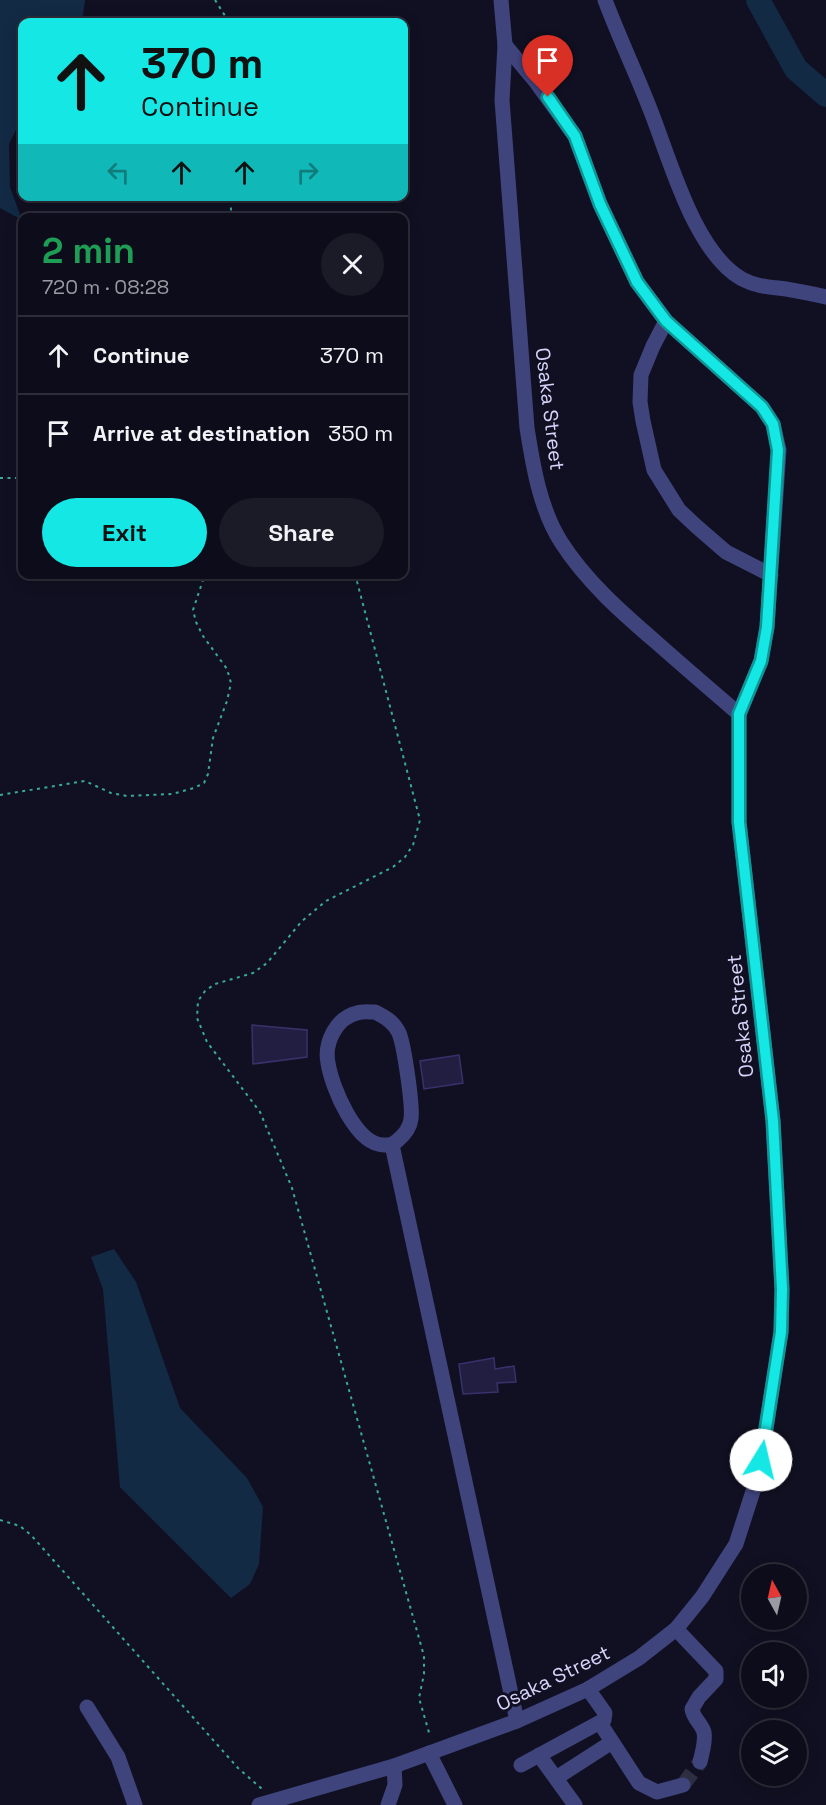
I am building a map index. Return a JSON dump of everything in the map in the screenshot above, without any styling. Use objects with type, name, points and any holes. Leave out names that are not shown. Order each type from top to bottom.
[{"type":"street","name":"Osaka Street","points":[[258,1805],[275,1801],[301,1800],[517,1721],[588,1689],[639,1658],[676,1629],[702,1597],[736,1544],[761,1460],[781,1332],[782,1289],[773,1121],[739,822],[739,714],[632,621],[588,578],[560,541],[544,504],[533,464],[527,428],[502,100],[505,45],[501,0]]},
{"type":"street","points":[[605,0],[651,110],[687,207],[701,234],[723,264],[740,278],[759,287],[826,297]]},
{"type":"street","points":[[505,45],[542,90],[575,136],[600,204],[637,282],[666,321],[762,407],[773,424],[778,450],[767,627],[761,661],[739,714]]},
{"type":"street","points":[[666,321],[641,375],[642,421],[654,470],[679,510],[696,526],[726,552],[771,575]]},
{"type":"street","points":[[375,1012],[390,1020],[399,1033],[408,1078],[411,1119],[404,1136],[392,1145],[375,1145],[358,1132],[343,1107],[327,1063],[329,1040],[339,1023],[357,1013],[375,1012]]},
{"type":"street","points":[[392,1145],[517,1721]]},
{"type":"street","points":[[676,1629],[716,1671],[716,1679],[699,1697],[692,1709],[693,1716],[704,1731],[700,1762]]},
{"type":"street","points":[[521,1765],[604,1720],[605,1713],[588,1689]]},
{"type":"street","points":[[87,1707],[118,1757],[135,1805]]},
{"type":"street","points":[[600,1723],[633,1776],[646,1788],[657,1792],[683,1785]]},
{"type":"street","points":[[556,1778],[612,1742]]},
{"type":"street","points":[[432,1752],[455,1805]]},
{"type":"street","points":[[539,1755],[575,1805]]},
{"type":"street","points":[[388,1805],[395,1785],[394,1766]]},
{"type":"path","points":[[215,0],[227,18]]},
{"type":"path","points":[[0,478],[18,478]]},
{"type":"path","points":[[0,795],[86,781],[111,793],[172,794],[204,783],[208,774],[213,738],[231,683],[227,669],[203,636],[196,622],[193,610],[203,579]]},
{"type":"path","points":[[356,579],[420,820],[413,845],[399,862],[351,890],[326,901],[302,921],[267,963],[253,973],[216,984],[205,991],[198,1001],[197,1018],[207,1042],[260,1112],[292,1188],[424,1656],[424,1674],[419,1698],[432,1752]]},
{"type":"path","points":[[0,1520],[20,1526],[32,1535],[238,1768],[275,1801]]},
{"type":"water","points":[[0,0],[85,0],[83,18],[18,18],[18,126],[9,144],[10,187],[19,213],[18,218],[0,208]]},
{"type":"water","points":[[114,1249],[136,1282],[180,1408],[247,1478],[263,1507],[259,1564],[250,1584],[231,1598],[120,1487],[103,1289],[91,1257]]},
{"type":"building","points":[[252,1025],[307,1030],[307,1057],[253,1064]]},
{"type":"building","points":[[459,1055],[463,1083],[424,1089],[420,1061]]},
{"type":"building","points":[[494,1358],[495,1369],[514,1366],[516,1382],[497,1383],[498,1392],[463,1394],[459,1364]]},
{"type":"waterway","points":[[758,0],[796,69],[826,95]]},
{"type":"tunnel","points":[[683,1785],[700,1762]]},
{"type":"route","points":[[548,97],[575,136],[600,204],[637,282],[666,321],[762,407],[773,424],[778,450],[767,627],[761,661],[739,714],[739,822],[773,1121],[782,1289],[781,1332],[761,1460]]}]
